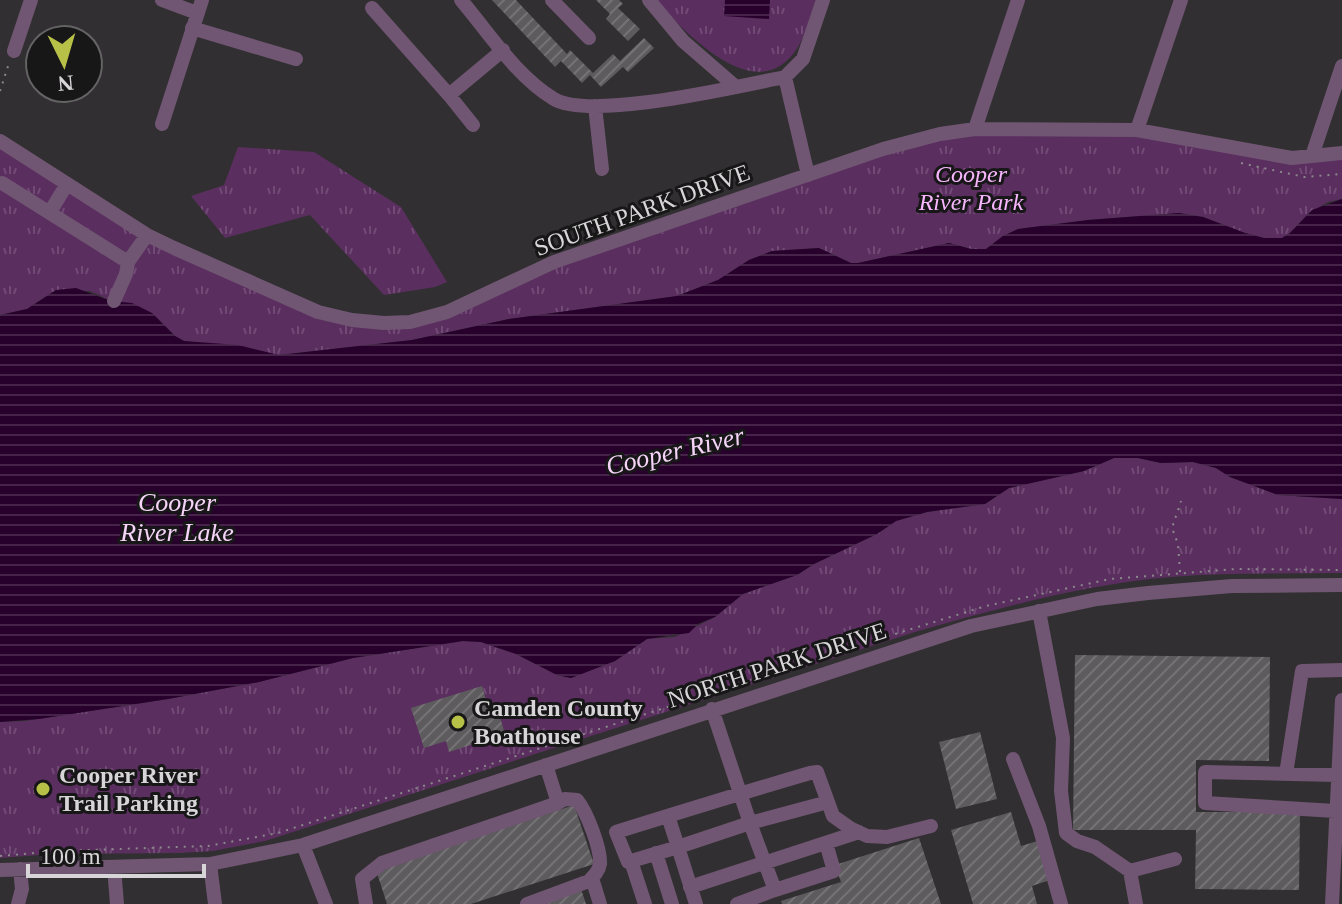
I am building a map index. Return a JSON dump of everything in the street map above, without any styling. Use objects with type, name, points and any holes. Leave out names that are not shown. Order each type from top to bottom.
[{"type":"street","points":[[14,51],[31,0]]},
{"type":"street","points":[[162,0],[200,6],[162,124]]},
{"type":"street","points":[[552,0],[589,38]]},
{"type":"street","points":[[649,0],[683,41],[736,87]]},
{"type":"street","points":[[468,2],[503,50],[534,85],[557,101],[572,106],[595,106],[736,87],[785,77],[803,59],[823,0]]},
{"type":"street","points":[[975,129],[1018,0]]},
{"type":"street","points":[[1137,130],[1181,0]]},
{"type":"street","points":[[372,8],[473,125]]},
{"type":"street","points":[[192,28],[296,59]]},
{"type":"street","points":[[449,95],[503,50]]},
{"type":"street","points":[[1312,156],[1342,66]]},
{"type":"street","points":[[785,77],[808,175]]},
{"type":"street","points":[[595,106],[602,169]]},
{"type":"street","name":"SOUTH PARK DRIVE","points":[[0,141],[147,235],[318,312],[352,320],[410,322],[447,312],[554,262],[883,149],[940,134],[975,129],[1137,130],[1292,158],[1342,153]]},
{"type":"street","points":[[2,183],[128,262]]},
{"type":"street","points":[[50,212],[67,184]]},
{"type":"street","points":[[114,301],[128,262],[147,235]]},
{"type":"street","name":"NORTH PARK DRIVE","points":[[0,870],[210,864],[303,845],[971,626],[1097,599],[1232,586],[1342,585]]},
{"type":"street","points":[[1039,611],[1063,738],[1061,791],[1066,833],[1077,841],[1095,847],[1130,871],[1136,904]]},
{"type":"street","points":[[1286,774],[1302,671],[1342,670]]},
{"type":"street","points":[[1332,904],[1342,700]]},
{"type":"street","points":[[712,709],[775,890]]},
{"type":"street","points":[[1013,759],[1039,826],[1061,904]]},
{"type":"street","points":[[546,765],[558,803]]},
{"type":"street","points":[[828,802],[628,862],[616,832],[817,772],[828,802],[833,816],[867,836],[887,837],[931,826]]},
{"type":"street","points":[[1335,811],[1205,803],[1205,772],[1337,775]]},
{"type":"street","points":[[366,904],[362,879],[382,863],[565,799],[577,800],[587,812],[600,864],[592,878],[528,904]]},
{"type":"street","points":[[668,816],[696,904]]},
{"type":"street","points":[[690,887],[859,832]]},
{"type":"street","points":[[737,904],[834,871],[826,843]]},
{"type":"street","points":[[303,845],[326,904]]},
{"type":"street","points":[[656,853],[672,904]]},
{"type":"street","points":[[1130,871],[1175,859]]},
{"type":"street","points":[[631,861],[645,904]]},
{"type":"street","points":[[210,864],[215,904]]},
{"type":"street","points":[[114,867],[117,904]]},
{"type":"street","points":[[18,904],[22,889],[20,869]]},
{"type":"street","points":[[592,878],[600,904]]},
{"type":"path","points":[[0,91],[14,51]]},
{"type":"path","points":[[1180,573],[1178,544],[1172,528],[1181,501]]},
{"type":"path","points":[[0,856],[208,846],[278,833],[986,606],[1110,579],[1236,569],[1342,570]]},
{"type":"green space","points":[[655,0],[816,0],[798,47],[781,65],[763,72],[743,69],[723,60],[703,46]]},
{"type":"green space","name":"Cooper River Park","points":[[1086,128],[1292,158],[1342,153],[1342,199],[1328,202],[1309,213],[1282,238],[1264,238],[1203,217],[1179,213],[1018,229],[986,249],[971,249],[949,243],[858,263],[851,263],[819,248],[772,251],[749,260],[718,280],[677,296],[509,319],[412,340],[279,355],[184,341],[152,313],[111,301],[90,291],[56,290],[27,309],[0,315],[0,141],[147,235],[318,312],[410,322],[554,262],[940,134]]},
{"type":"green space","points":[[238,147],[314,152],[401,207],[447,282],[435,287],[384,295],[310,215],[225,238],[191,196],[224,185]]},
{"type":"green space","points":[[1114,458],[1138,458],[1161,463],[1193,462],[1216,468],[1230,477],[1278,495],[1342,499],[1342,573],[1235,574],[1139,580],[1010,606],[915,632],[265,841],[213,851],[0,858],[0,722],[25,721],[168,699],[259,682],[353,658],[463,641],[481,642],[516,654],[557,675],[571,678],[615,661],[647,639],[675,637],[715,617],[743,594],[797,575],[896,521],[927,512],[985,504],[1009,488],[1084,471]]},
{"type":"water","points":[[725,0],[770,0],[769,19],[724,16]]},
{"type":"water","name":"Cooper River Lake","points":[[1342,199],[1342,499],[1278,495],[1230,477],[1216,468],[1193,462],[1161,463],[1138,458],[1114,458],[1084,471],[1009,488],[985,504],[927,512],[896,521],[797,575],[743,594],[689,633],[647,639],[615,661],[571,678],[557,675],[516,654],[481,642],[463,641],[353,658],[259,682],[168,699],[0,722],[0,315],[27,309],[56,290],[76,288],[111,301],[132,303],[152,313],[184,341],[238,345],[279,355],[412,340],[509,319],[677,296],[718,280],[749,260],[772,251],[819,248],[851,263],[858,263],[949,243],[971,249],[986,249],[1018,229],[1179,213],[1203,217],[1264,238],[1282,238],[1312,210]]},
{"type":"building","points":[[492,0],[516,0],[567,54],[570,50],[593,73],[613,54],[620,61],[644,38],[654,48],[628,72],[623,67],[601,87],[590,75],[582,83],[561,61],[555,67]]},
{"type":"building","points":[[596,0],[619,0],[623,4],[618,8],[640,29],[628,41],[606,19],[610,14]]},
{"type":"building","points":[[1075,655],[1270,657],[1269,761],[1196,760],[1196,812],[1300,812],[1299,890],[1195,889],[1196,830],[1073,830]]},
{"type":"building","name":"Camden County Boathouse","points":[[482,686],[489,710],[497,707],[505,734],[449,752],[446,741],[424,748],[411,708]]},
{"type":"building","points":[[980,732],[997,799],[956,809],[939,742]]},
{"type":"building","points":[[574,805],[594,864],[471,904],[387,904],[376,870]]},
{"type":"building","points":[[1011,812],[1021,846],[1041,840],[1053,879],[1032,886],[1037,904],[973,904],[951,830]]},
{"type":"building","points":[[919,838],[941,904],[782,904],[781,901],[841,882],[835,865]]},
{"type":"building","points":[[581,889],[586,904],[548,904],[547,900]]},
{"type":"place","name":"Camden County Boathouse","points":[[458,722]]},
{"type":"place","name":"Cooper River Trail Parking","points":[[43,789]]},
{"type":"water label","name":"Cooper River","points":[[675,451]]}]
